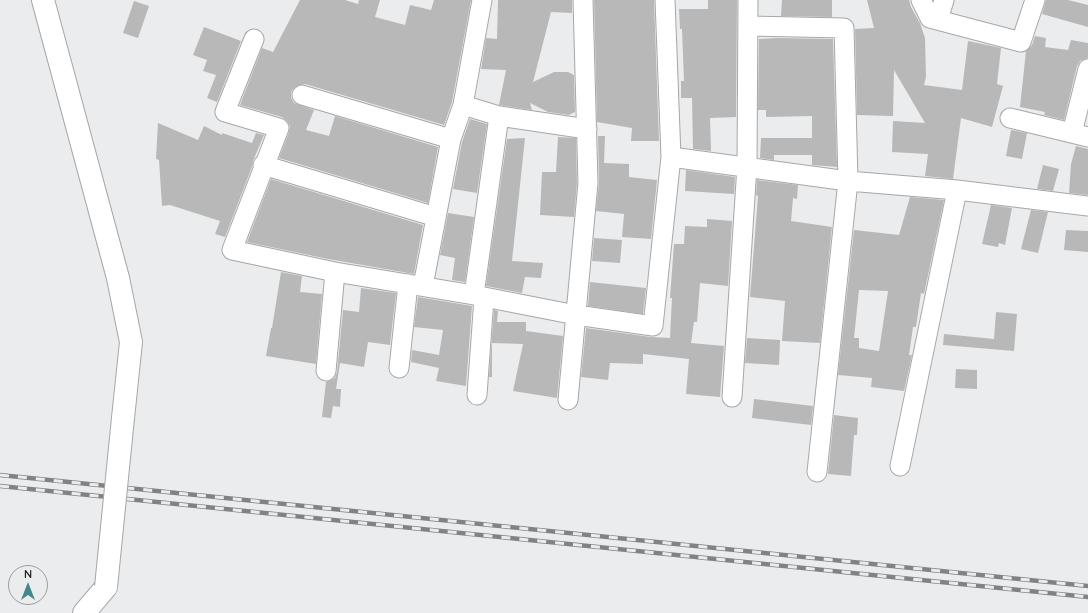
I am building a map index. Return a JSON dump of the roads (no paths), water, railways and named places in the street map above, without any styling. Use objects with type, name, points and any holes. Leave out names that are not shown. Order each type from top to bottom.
[{"type":"main road","points":[[43,0],[118,278],[131,342],[106,587],[84,613]]},
{"type":"street","points":[[399,368],[416,285],[436,217],[451,139],[463,106],[482,0]]},
{"type":"street","points":[[568,400],[588,183],[588,129],[583,0]]},
{"type":"street","points":[[254,39],[225,112],[278,128],[232,250],[335,272],[479,296],[576,315],[653,326],[671,157],[665,0]]},
{"type":"street","points":[[732,397],[747,166],[748,0]]},
{"type":"street","points":[[921,0],[930,18],[1021,42],[1035,0]]},
{"type":"street","points":[[938,20],[944,0]]},
{"type":"street","points":[[748,26],[844,28],[848,181],[817,472]]},
{"type":"street","points":[[1010,118],[1080,135],[1088,69]]},
{"type":"street","points":[[302,95],[451,139]]},
{"type":"street","points":[[463,106],[499,116],[588,129]]},
{"type":"street","points":[[477,395],[479,296],[499,116]]},
{"type":"street","points":[[671,157],[747,166],[848,181],[957,190],[1088,206]]},
{"type":"street","points":[[263,165],[436,217]]},
{"type":"street","points":[[900,466],[957,190]]},
{"type":"street","points":[[326,371],[335,272]]},
{"type":"railway","points":[[0,475],[1088,586]]},
{"type":"railway","points":[[0,486],[1088,597]]}]
